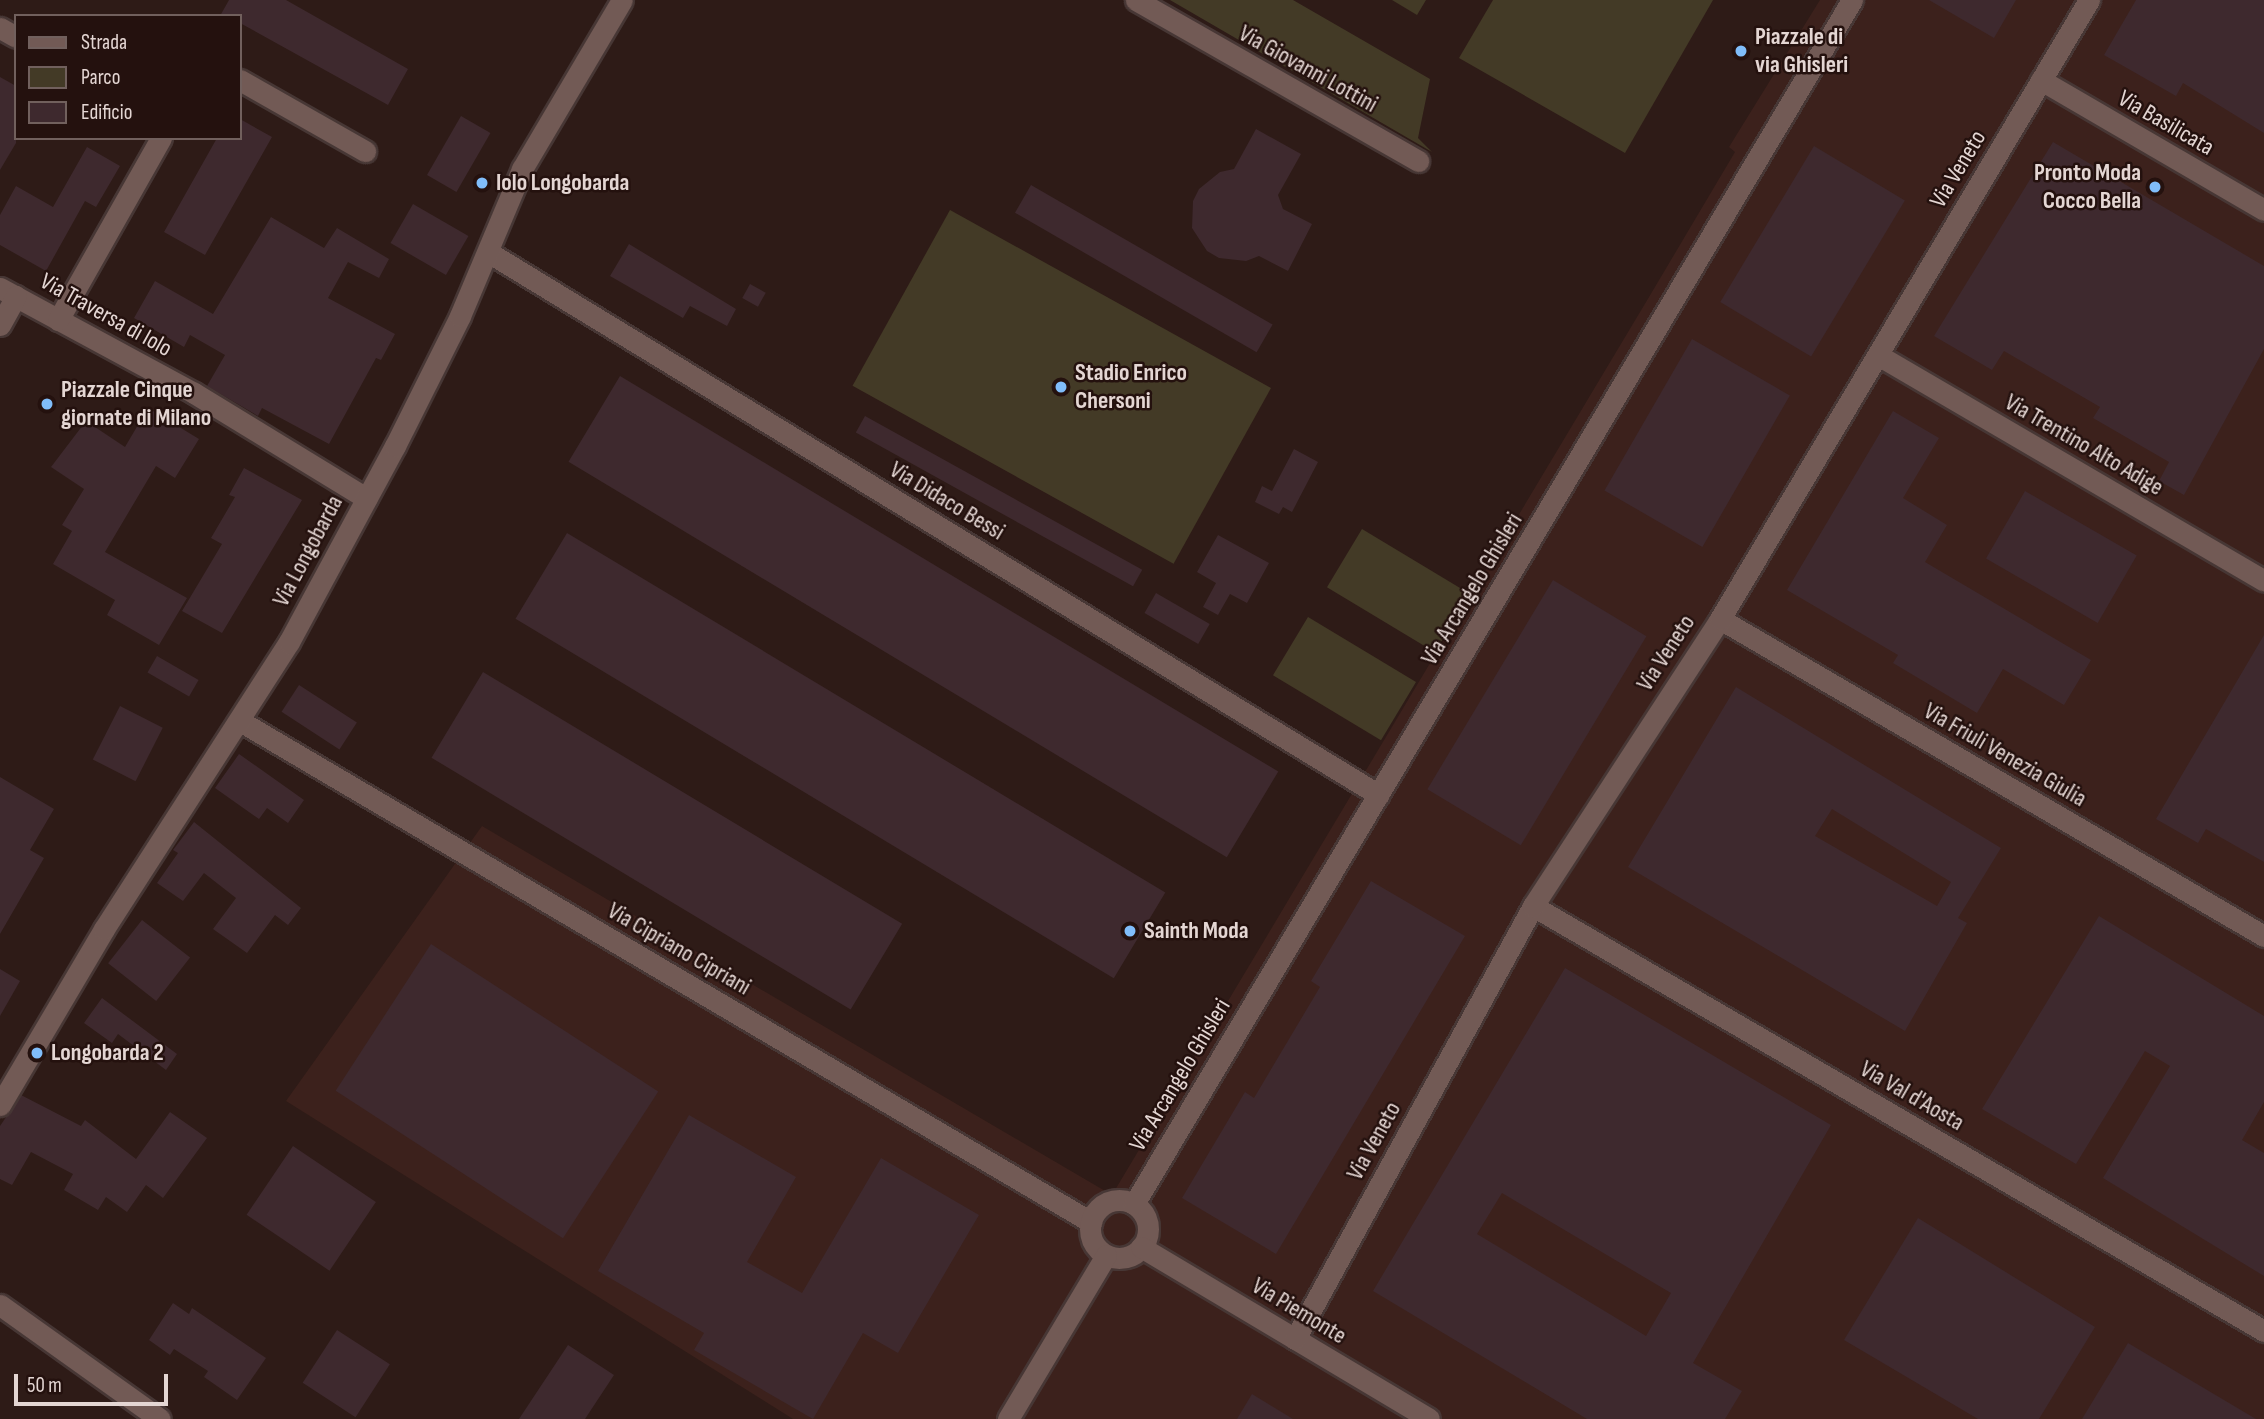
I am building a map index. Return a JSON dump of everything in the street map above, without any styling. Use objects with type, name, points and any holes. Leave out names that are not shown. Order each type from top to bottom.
[{"type":"street","name":"Via Longobarda","points":[[0,1105],[104,929],[240,721],[366,499],[488,252],[522,169],[622,0]]},
{"type":"street","name":"Via Giovanni Lottini","points":[[1136,0],[1418,161]]},
{"type":"street","name":"Via Arcangelo Ghisleri","points":[[1134,1203],[1852,0]]},
{"type":"street","name":"Via Veneto","points":[[1295,1339],[1533,906],[1720,619],[2089,0]]},
{"type":"street","name":"Via Basilicata","points":[[2041,80],[2264,210]]},
{"type":"street","points":[[242,81],[365,151]]},
{"type":"street","points":[[58,320],[160,140]]},
{"type":"street","name":"Via Didaco Bessi","points":[[488,252],[1379,795]]},
{"type":"street","points":[[0,325],[8,292]]},
{"type":"street","name":"Via Traversa di Iolo","points":[[8,292],[194,393],[366,499]]},
{"type":"street","name":"Via Trentino Alto Adige","points":[[1878,355],[2264,580]]},
{"type":"street","name":"Via Friuli Venezia Giulia","points":[[1720,619],[2264,936]]},
{"type":"street","name":"Via Cipriano Cipriani","points":[[240,721],[1091,1222]]},
{"type":"street","name":"Via Val d'Aosta","points":[[1533,906],[2264,1331]]},
{"type":"street","points":[[1107,1202],[1134,1203],[1148,1224],[1141,1247],[1125,1257],[1106,1255],[1093,1241],[1091,1222],[1107,1202]]},
{"type":"street","name":"Via Piemonte","points":[[1141,1247],[1429,1419]]},
{"type":"street","points":[[1008,1419],[1106,1255]]},
{"type":"street","points":[[0,1305],[160,1419]]},
{"type":"shaded area","points":[[1820,0],[2264,0],[2264,1419],[793,1419],[286,1101],[482,826],[1112,1195],[1735,152],[1729,147]]},
{"type":"green space","points":[[1170,0],[1293,0],[1430,79],[1418,138],[1432,152]]},
{"type":"green space","points":[[1392,0],[1426,0],[1417,15]]},
{"type":"green space","points":[[1493,0],[1713,0],[1625,153],[1459,58]]},
{"type":"green space","name":"Stadio Enrico Chersoni","points":[[950,210],[1271,388],[1174,564],[853,386]]},
{"type":"green space","points":[[1362,529],[1470,594],[1435,652],[1327,587]]},
{"type":"green space","points":[[1308,617],[1416,682],[1381,740],[1273,675]]},
{"type":"building","points":[[229,0],[286,0],[408,69],[388,105],[242,24],[242,14],[221,14]]},
{"type":"building","points":[[1929,0],[2016,0],[1994,38]]},
{"type":"building","points":[[2136,0],[2264,0],[2264,133],[2183,83],[2176,96],[2104,55]]},
{"type":"building","points":[[0,77],[14,85],[16,143],[0,170]]},
{"type":"building","points":[[461,116],[490,133],[456,192],[427,175]]},
{"type":"building","points":[[242,120],[272,137],[205,255],[164,232],[216,140],[242,140]]},
{"type":"building","points":[[1256,129],[1301,154],[1278,195],[1283,209],[1312,224],[1288,271],[1259,256],[1246,261],[1219,258],[1207,251],[1192,228],[1193,201],[1199,189],[1220,172],[1234,169]]},
{"type":"building","points":[[2053,142],[2264,266],[2264,349],[2184,495],[2159,481],[2169,462],[2093,418],[2100,407],[2004,351],[1992,370],[1934,336]]},
{"type":"building","points":[[1814,146],[1905,201],[1811,357],[1720,302]]},
{"type":"building","points":[[87,147],[120,166],[96,207],[85,201],[46,271],[0,245],[0,215],[16,186],[53,207]]},
{"type":"building","points":[[1031,185],[1273,324],[1257,352],[1015,213]]},
{"type":"building","points":[[413,204],[468,236],[446,275],[390,243]]},
{"type":"building","points":[[271,217],[324,248],[337,228],[389,259],[379,278],[348,262],[328,298],[395,334],[381,360],[376,358],[329,444],[262,408],[258,416],[207,386],[225,355],[190,335],[184,347],[134,318],[155,281],[213,314]]},
{"type":"building","points":[[629,244],[736,309],[727,326],[690,306],[683,318],[610,276]]},
{"type":"building","points":[[750,284],[766,293],[758,307],[742,298]]},
{"type":"building","points":[[1692,339],[1790,396],[1702,547],[1604,491]]},
{"type":"building","points":[[620,376],[1278,772],[1227,857],[568,462]]},
{"type":"building","points":[[148,408],[199,439],[175,478],[156,466],[105,552],[187,598],[159,645],[107,615],[115,600],[53,564],[72,531],[62,525],[84,489],[51,467],[86,421],[125,447]]},
{"type":"building","points":[[1893,411],[1939,438],[1903,498],[1947,525],[1925,562],[2091,660],[2064,705],[2003,669],[1977,713],[1893,663],[1898,655],[1787,590]]},
{"type":"building","points":[[865,416],[1142,570],[1133,586],[856,433]]},
{"type":"building","points":[[1294,449],[1318,462],[1292,512],[1283,507],[1279,514],[1255,502],[1262,486],[1272,491]]},
{"type":"building","points":[[244,468],[302,500],[222,633],[182,611],[222,544],[211,538],[235,497],[229,495]]},
{"type":"building","points":[[2025,491],[2137,555],[2098,623],[1986,559]]},
{"type":"building","points":[[567,533],[1165,892],[1114,978],[515,619]]},
{"type":"building","points":[[1218,535],[1269,563],[1247,603],[1230,594],[1218,615],[1203,607],[1216,583],[1197,572]]},
{"type":"building","points":[[1553,580],[1646,636],[1521,845],[1427,789]]},
{"type":"building","points":[[1156,593],[1210,624],[1198,644],[1144,613]]},
{"type":"building","points":[[2264,635],[2264,862],[2206,829],[2198,843],[2156,819]]},
{"type":"building","points":[[157,656],[199,680],[189,696],[147,672]]},
{"type":"building","points":[[483,672],[902,924],[851,1010],[431,758]]},
{"type":"building","points":[[299,685],[357,723],[339,749],[282,712]]},
{"type":"building","points":[[1736,687],[2001,848],[1958,918],[1967,923],[1905,1031],[1628,867]],"holes":[[[1832,809],[1951,882],[1937,906],[1815,836]]]},
{"type":"building","points":[[120,706],[163,728],[136,781],[93,759]]},
{"type":"building","points":[[239,754],[304,800],[288,823],[267,808],[259,819],[215,788]]},
{"type":"building","points":[[0,777],[54,809],[30,850],[44,858],[0,934]]},
{"type":"building","points":[[194,822],[301,908],[288,925],[275,915],[247,953],[213,929],[236,898],[204,873],[183,901],[157,883],[178,853],[173,850]]},
{"type":"building","points":[[1371,881],[1465,936],[1276,1254],[1182,1198],[1245,1092],[1254,1098],[1320,987],[1311,981]]},
{"type":"building","points":[[2099,916],[2264,1016],[2264,1102],[2242,1140],[2264,1153],[2264,1276],[2103,1178],[2170,1066],[2145,1051],[2076,1164],[1982,1109]]},
{"type":"building","points":[[142,920],[190,958],[156,1001],[108,963]]},
{"type":"building","points":[[431,944],[658,1092],[563,1238],[336,1091]]},
{"type":"building","points":[[1565,968],[1831,1125],[1693,1363],[1742,1391],[1725,1419],[1587,1419],[1373,1291]],"holes":[[[1502,1193],[1671,1293],[1646,1336],[1477,1234]]]},
{"type":"building","points":[[0,969],[20,981],[0,1016]]},
{"type":"building","points":[[102,998],[177,1054],[166,1070],[118,1034],[112,1043],[84,1023]]},
{"type":"building","points":[[21,1095],[81,1126],[85,1120],[136,1159],[170,1112],[207,1138],[163,1198],[146,1185],[127,1212],[106,1197],[98,1210],[64,1190],[73,1174],[31,1152],[12,1185],[0,1179],[0,1126]]},
{"type":"building","points":[[689,1115],[796,1177],[747,1262],[802,1293],[881,1158],[979,1215],[898,1353],[863,1333],[813,1419],[694,1350],[704,1333],[598,1271]]},
{"type":"building","points":[[293,1146],[376,1202],[329,1271],[247,1215]]},
{"type":"building","points":[[1918,1218],[2095,1327],[2039,1419],[1978,1419],[1844,1340]]},
{"type":"building","points":[[173,1303],[189,1314],[192,1308],[266,1358],[237,1400],[204,1377],[208,1371],[174,1349],[170,1355],[149,1340]]},
{"type":"building","points":[[337,1330],[390,1364],[356,1417],[303,1383]]},
{"type":"building","points":[[2128,1343],[2256,1419],[2082,1419]]},
{"type":"building","points":[[568,1345],[614,1375],[585,1419],[519,1419]]},
{"type":"building","points":[[1252,1394],[1293,1419],[1237,1419]]},
{"type":"place","name":"Piazzale di via Ghisleri","points":[[1741,51]]},
{"type":"place","name":"Iolo Longobarda","points":[[482,183]]},
{"type":"place","name":"Pronto Moda Cocco Bella","points":[[2155,187]]},
{"type":"place","name":"Stadio Enrico Chersoni","points":[[1061,387]]},
{"type":"place","name":"Piazzale Cinque giornate di Milano","points":[[47,404]]},
{"type":"place","name":"Sainth Moda","points":[[1130,931]]},
{"type":"place","name":"Longobarda 2","points":[[37,1053]]}]
